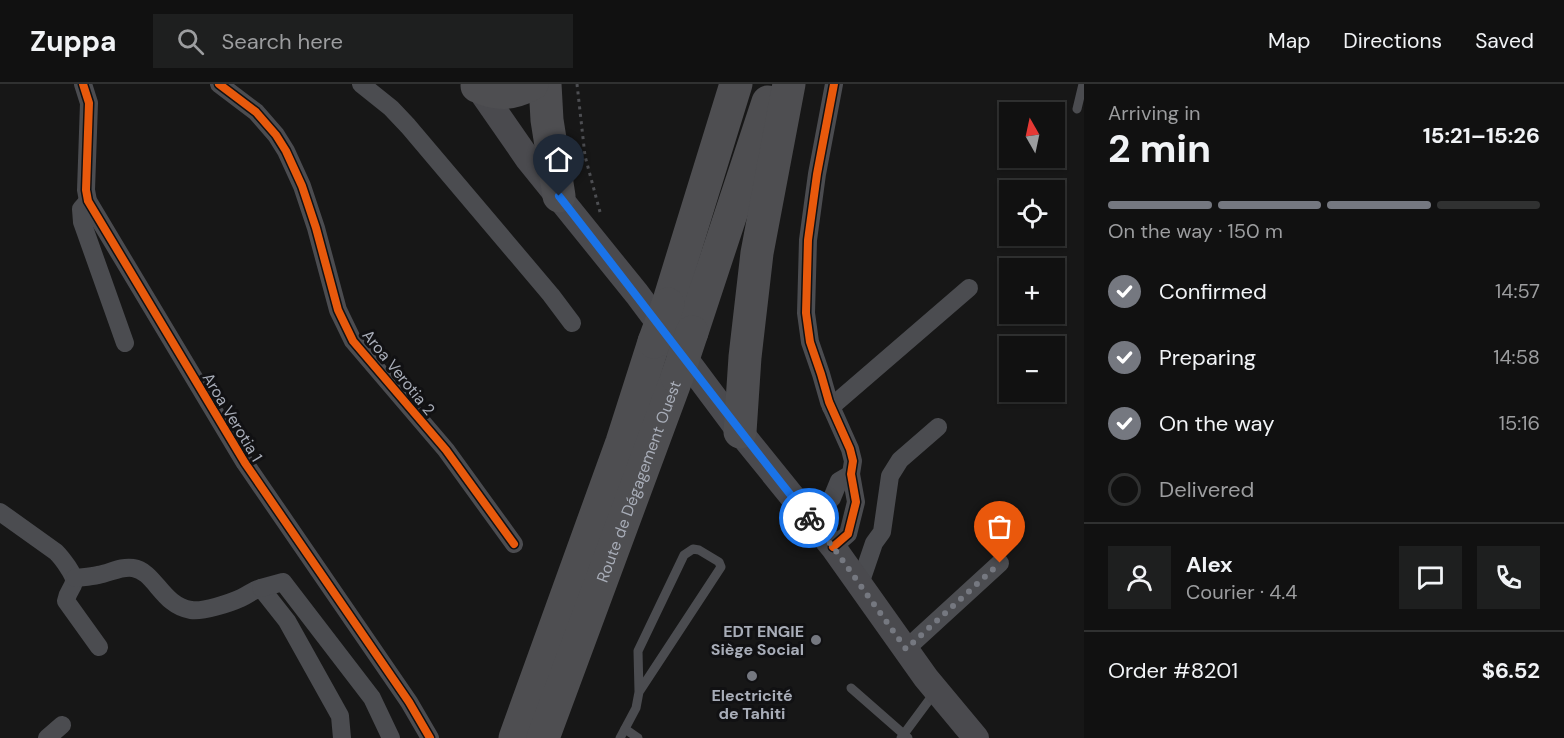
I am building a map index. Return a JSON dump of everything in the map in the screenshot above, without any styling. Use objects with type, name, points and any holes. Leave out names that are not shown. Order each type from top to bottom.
[{"type":"highway","points":[[476,85],[493,93],[503,93],[531,84]]},
{"type":"highway","points":[[545,84],[559,196]]},
{"type":"highway","name":"Route de Dégagement Ouest","points":[[515,738],[622,442],[668,304],[736,84]]},
{"type":"highway","name":"Route de Dégagement Ouest","points":[[543,738],[692,332],[774,84]]},
{"type":"highway","points":[[740,432],[745,357],[757,253],[789,84]]},
{"type":"main road","points":[[476,85],[508,133],[643,302],[740,432],[833,547],[936,690],[976,738]]},
{"type":"street","name":"Aroa Verotia 1","points":[[83,84],[89,103],[86,190],[88,201],[245,463],[409,702],[430,738]]},
{"type":"street","name":"Aroa Verotia 2","points":[[219,84],[256,112],[276,135],[286,151],[302,186],[316,228],[338,310],[353,341],[446,450],[513,544]]},
{"type":"street","points":[[361,84],[378,96],[408,126],[572,323]]},
{"type":"street","points":[[833,547],[848,534],[856,502],[851,474],[853,461],[831,407],[810,342],[806,314],[808,240],[817,174],[834,84]]},
{"type":"street","name":"Aroa Verotia 1","points":[[88,201],[81,209],[82,222],[125,343]]},
{"type":"street","points":[[831,407],[969,288]]},
{"type":"street","points":[[860,584],[874,543],[882,532],[890,476],[900,460],[938,427]]},
{"type":"street","points":[[810,519],[832,498],[839,481],[851,474]]},
{"type":"street","points":[[0,512],[56,552],[75,578],[66,601],[99,646]]},
{"type":"street","points":[[906,649],[1000,563]]},
{"type":"street","points":[[75,578],[98,575],[124,567],[136,568],[143,572],[168,600],[178,606],[193,610],[239,599],[253,590],[283,582],[372,698],[391,738]]},
{"type":"street","points":[[261,588],[287,621],[340,716],[342,738]]},
{"type":"street","points":[[47,738],[62,725]]},
{"type":"lane","points":[[1077,109],[1083,84]]},
{"type":"lane","points":[[620,738],[636,708],[639,693],[638,651],[684,555],[693,549],[699,550],[719,562],[721,567],[639,693]]},
{"type":"lane","points":[[851,688],[904,737],[936,690]]},
{"type":"lane","points":[[625,729],[638,738]]},
{"type":"path","points":[[577,84],[585,156],[603,223]]},
{"type":"cycle path","points":[[83,84],[89,103],[86,190],[88,201],[245,463],[409,702],[430,738]]},
{"type":"cycle path","points":[[219,84],[256,112],[276,135],[286,151],[302,186],[316,228],[338,310],[353,341],[446,450],[514,544]]},
{"type":"cycle path","points":[[833,547],[848,534],[856,502],[851,474],[853,461],[829,402],[810,342],[806,313],[808,240],[817,174],[834,84]]},
{"type":"way so far","points":[[809,518],[833,547],[906,649],[1000,563]]},
{"type":"place","name":"EDT ENGIE Siège Social","points":[[816,640]]},
{"type":"place","name":"Electricité de Tahiti","points":[[752,676]]},
{"type":"route","points":[[559,196],[809,518]]}]
